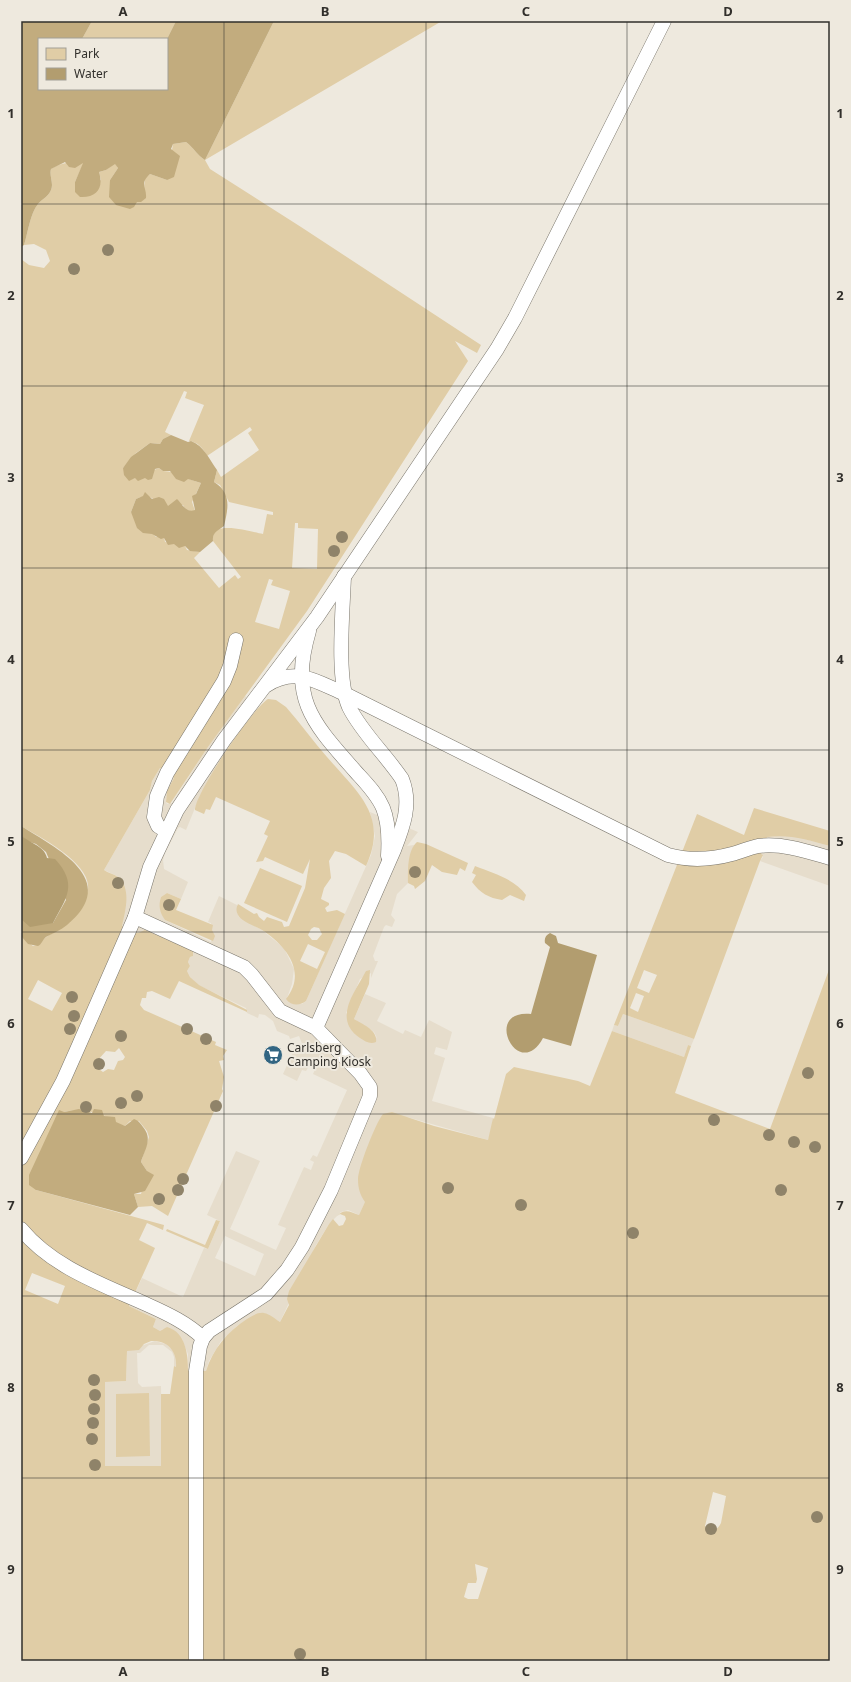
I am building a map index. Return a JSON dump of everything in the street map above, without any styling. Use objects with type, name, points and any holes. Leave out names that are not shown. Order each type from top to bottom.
[{"type":"lane","points":[[21,1158],[63,1081],[135,917],[145,879],[166,831],[188,791],[317,617],[480,376],[515,318],[664,21]]},
{"type":"lane","points":[[316,1028],[404,825],[407,805],[405,788],[392,765],[355,717],[345,694],[342,671],[344,576]]},
{"type":"lane","points":[[317,617],[306,643],[301,676],[306,700],[312,718],[372,790],[383,808],[388,834],[386,868]]},
{"type":"lane","points":[[166,831],[158,826],[154,817],[157,796],[167,773],[224,681],[230,666],[236,640]]},
{"type":"lane","points":[[264,687],[282,677],[291,675],[301,676],[345,694],[668,855],[690,860],[702,860],[757,846],[775,845],[788,846],[830,858]]},
{"type":"lane","points":[[135,917],[235,962],[252,975],[280,1011],[316,1028],[366,1081],[370,1088],[369,1103],[331,1190],[302,1247],[288,1270],[266,1294],[218,1325],[203,1338],[200,1346],[196,1371],[196,1661]]},
{"type":"lane","points":[[21,1229],[37,1246],[68,1267],[184,1322],[203,1338]]},
{"type":"shaded area","points":[[21,21],[92,21],[83,38],[38,38],[38,90],[168,90],[168,38],[176,21],[274,21],[205,160],[186,142],[173,144],[171,149],[180,156],[174,177],[167,180],[150,174],[144,183],[146,198],[141,202],[137,202],[134,207],[130,209],[116,205],[109,197],[110,180],[118,168],[115,164],[106,170],[99,172],[101,183],[95,194],[80,197],[75,192],[75,182],[83,163],[75,168],[69,167],[65,162],[51,169],[51,190],[35,208],[24,245],[21,247]]},
{"type":"shaded area","points":[[171,435],[188,442],[191,441],[196,443],[203,449],[217,470],[214,482],[220,486],[226,496],[227,514],[224,526],[214,534],[213,541],[200,552],[190,551],[185,546],[179,548],[174,544],[168,545],[164,538],[161,539],[152,534],[143,533],[137,528],[131,512],[136,499],[143,496],[145,492],[152,499],[159,497],[164,499],[168,506],[177,499],[187,509],[192,511],[195,510],[192,496],[196,494],[201,483],[188,479],[184,482],[176,479],[170,471],[163,471],[159,468],[155,469],[152,479],[148,480],[145,478],[138,481],[135,478],[129,481],[124,475],[123,468],[131,457],[150,443],[160,444],[163,439]]},
{"type":"shaded area","points":[[245,696],[259,708],[202,791],[186,830],[180,827],[178,828],[165,853],[163,860],[164,869],[188,882],[181,899],[167,893],[161,897],[160,901],[165,920],[211,942],[211,923],[208,922],[219,896],[237,905],[239,917],[262,930],[284,948],[294,969],[292,984],[287,998],[302,1004],[306,1001],[371,855],[375,836],[370,812],[418,832],[407,846],[414,845],[408,871],[408,883],[397,894],[391,915],[395,920],[392,927],[386,925],[384,927],[373,956],[375,961],[378,961],[371,978],[371,973],[360,979],[346,1013],[377,1038],[374,1032],[354,1019],[365,994],[386,1003],[377,1021],[403,1034],[405,1030],[421,1037],[429,1020],[452,1032],[447,1050],[436,1047],[434,1054],[445,1058],[432,1101],[493,1118],[492,1128],[488,1140],[407,1117],[359,1215],[348,1210],[341,1212],[329,1224],[316,1245],[280,1322],[264,1313],[255,1315],[237,1326],[221,1341],[209,1361],[206,1371],[187,1371],[188,1354],[182,1339],[163,1329],[160,1331],[153,1327],[156,1319],[129,1306],[142,1278],[183,1297],[204,1248],[208,1249],[220,1221],[207,1215],[236,1151],[260,1161],[230,1229],[276,1250],[286,1228],[278,1225],[304,1167],[311,1170],[314,1162],[310,1160],[313,1155],[317,1157],[347,1090],[313,1074],[316,1067],[310,1064],[306,1071],[302,1070],[297,1081],[283,1074],[294,1050],[303,1046],[299,1036],[290,1039],[289,1036],[277,1031],[273,1021],[265,1015],[259,1014],[258,1018],[247,1013],[246,1008],[198,985],[190,977],[187,971],[190,966],[188,962],[190,957],[193,956],[122,926],[117,876],[104,870],[150,790],[152,781],[160,768],[174,778],[167,791],[166,802],[167,804],[172,803],[208,747]],"holes":[[[225,1236],[264,1254],[255,1276],[215,1258]]]},
{"type":"shaded area","points":[[21,826],[51,844],[78,867],[86,880],[88,894],[82,909],[67,925],[46,937],[38,946],[28,944],[21,936],[21,919],[53,923],[66,900],[46,852],[36,844],[27,841],[21,835]]},
{"type":"shaded area","points":[[786,835],[830,846],[830,886],[760,861],[763,857],[761,854],[767,837]]},
{"type":"shaded area","points":[[623,1014],[694,1039],[691,1046],[688,1045],[684,1057],[612,1031],[614,1025],[618,1026]]},
{"type":"shaded area","points":[[79,1109],[92,1113],[94,1109],[102,1110],[104,1116],[115,1117],[116,1122],[125,1126],[134,1119],[139,1122],[146,1131],[148,1140],[141,1162],[147,1171],[154,1175],[145,1191],[134,1194],[138,1207],[130,1215],[36,1190],[29,1185],[29,1175],[59,1110],[64,1112]]},
{"type":"shaded area","points":[[155,1341],[169,1345],[174,1351],[176,1363],[176,1367],[174,1366],[174,1357],[172,1352],[163,1345],[149,1345],[140,1353],[137,1353],[138,1383],[142,1387],[161,1386],[162,1466],[105,1466],[105,1382],[126,1381],[127,1351]]},
{"type":"green space","points":[[92,21],[176,21],[168,38],[83,38]]},
{"type":"green space","points":[[274,21],[442,21],[205,160]]},
{"type":"green space","points":[[186,142],[205,160],[210,169],[481,345],[477,353],[455,341],[468,361],[307,611],[208,747],[170,804],[166,802],[167,791],[174,778],[160,768],[152,781],[150,790],[104,870],[118,877],[125,888],[126,907],[122,926],[138,933],[145,930],[193,951],[193,956],[190,957],[188,962],[190,966],[187,971],[190,977],[199,985],[247,1010],[247,1012],[179,981],[170,999],[152,991],[147,992],[146,998],[142,998],[140,1005],[144,1010],[216,1042],[215,1045],[227,1050],[223,1056],[224,1060],[219,1061],[224,1077],[223,1091],[168,1216],[152,1206],[138,1207],[134,1194],[141,1194],[147,1171],[141,1162],[149,1137],[147,1131],[139,1121],[130,1121],[125,1126],[105,1116],[95,1113],[85,1111],[64,1112],[36,1190],[164,1225],[163,1230],[147,1223],[139,1240],[155,1248],[129,1306],[156,1319],[153,1327],[160,1331],[167,1327],[178,1334],[185,1345],[188,1371],[206,1371],[217,1348],[227,1335],[247,1319],[257,1314],[264,1313],[280,1322],[289,1305],[287,1299],[289,1291],[329,1224],[333,1219],[339,1226],[343,1225],[346,1219],[345,1216],[340,1214],[345,1211],[359,1215],[365,1202],[359,1188],[359,1173],[372,1135],[383,1114],[392,1112],[434,1126],[488,1140],[506,1074],[514,1067],[578,1081],[590,1086],[612,1031],[684,1057],[688,1045],[691,1046],[675,1093],[770,1129],[830,967],[830,1661],[21,1661],[21,936],[33,946],[39,944],[71,920],[85,897],[88,889],[87,879],[73,861],[63,852],[21,826],[21,259],[29,265],[44,268],[50,261],[46,250],[34,244],[24,245],[35,208],[51,190],[51,169],[67,163],[84,162],[75,182],[75,192],[101,180],[99,172],[106,170],[115,163],[118,168],[110,180],[144,189],[145,178],[150,174],[167,180],[173,144]],"holes":[[[184,391],[187,392],[185,398],[204,405],[189,441],[200,446],[207,456],[250,427],[252,430],[248,433],[259,450],[221,477],[217,470],[214,482],[220,485],[229,502],[273,512],[273,515],[267,514],[263,534],[232,528],[224,528],[218,530],[214,534],[213,541],[241,577],[238,579],[235,575],[219,588],[194,558],[200,552],[187,550],[185,546],[165,542],[164,537],[156,537],[131,512],[136,499],[142,497],[152,498],[167,506],[183,505],[188,510],[195,511],[192,502],[201,483],[173,472],[163,471],[159,468],[132,479],[123,468],[136,453],[150,443],[160,444],[163,439],[171,435],[165,432]],[[295,523],[298,523],[298,528],[318,529],[317,569],[292,568]],[[269,579],[273,580],[271,585],[290,591],[279,629],[255,622]],[[38,980],[62,993],[52,1011],[28,999]],[[119,1048],[125,1057],[123,1060],[118,1061],[114,1070],[108,1069],[103,1072],[96,1067],[97,1061],[106,1051],[115,1052]],[[32,1273],[65,1286],[58,1304],[25,1290]],[[151,1341],[162,1342],[173,1351],[176,1361],[170,1394],[161,1394],[161,1466],[105,1466],[105,1382],[126,1381],[127,1351],[139,1350],[144,1344]],[[713,1492],[726,1496],[721,1523],[715,1530],[709,1530],[705,1526]],[[475,1564],[488,1568],[478,1599],[468,1599],[464,1597],[468,1583],[476,1583],[477,1579]]]},
{"type":"green space","points":[[268,699],[276,700],[286,707],[359,794],[367,806],[372,819],[374,833],[372,848],[366,866],[346,854],[335,851],[329,861],[331,878],[324,888],[321,899],[329,903],[329,905],[325,908],[327,912],[337,910],[345,914],[306,1001],[298,1004],[290,1003],[286,999],[292,989],[295,979],[294,969],[286,951],[271,936],[242,920],[238,915],[237,908],[238,904],[254,914],[257,913],[264,921],[267,917],[282,922],[284,927],[289,926],[305,888],[310,859],[303,874],[265,857],[263,861],[256,862],[268,836],[264,834],[270,821],[216,797],[210,810],[206,809],[204,814],[195,810],[204,787],[214,770],[238,734]],"holes":[[[314,927],[319,928],[322,934],[317,940],[312,940],[308,935]],[[308,944],[325,952],[317,969],[300,961]]]},
{"type":"green space","points":[[754,808],[830,831],[830,846],[791,837],[767,837],[761,854],[763,855],[694,1039],[623,1014],[618,1026],[614,1025],[697,814],[744,835]],"holes":[[[644,970],[657,975],[649,993],[637,988]],[[636,993],[644,996],[638,1012],[630,1008]]]},
{"type":"green space","points":[[417,842],[426,844],[468,863],[465,871],[460,868],[457,875],[442,872],[432,865],[425,881],[415,889],[414,886],[408,883],[408,867],[411,851]]},
{"type":"green space","points":[[475,866],[503,877],[516,885],[526,895],[524,901],[510,895],[502,900],[497,899],[482,892],[472,882],[476,875],[472,873]]},
{"type":"green space","points":[[260,868],[302,886],[287,922],[244,903]]},
{"type":"green space","points":[[167,893],[181,899],[176,910],[213,925],[212,930],[215,936],[213,941],[165,920],[161,912],[160,903],[161,897]]},
{"type":"green space","points":[[370,970],[369,984],[354,1019],[369,1028],[375,1034],[376,1042],[372,1043],[360,1038],[352,1031],[348,1022],[347,1014],[348,1005],[356,988],[366,971]]},
{"type":"green space","points":[[216,1220],[220,1221],[208,1249],[166,1231],[167,1229],[205,1245]]},
{"type":"green space","points":[[149,1393],[150,1456],[116,1457],[116,1394]]},
{"type":"water","points":[[21,835],[40,847],[47,858],[55,859],[66,876],[68,891],[53,923],[30,927],[21,919]]},
{"type":"water","points":[[550,933],[556,936],[558,943],[597,955],[571,1046],[543,1038],[534,1050],[524,1053],[515,1049],[509,1041],[506,1031],[508,1022],[516,1015],[531,1014],[550,947],[545,943],[545,938]]},
{"type":"place","name":"Carlsberg Camping Kiosk","points":[[273,1055]]}]
